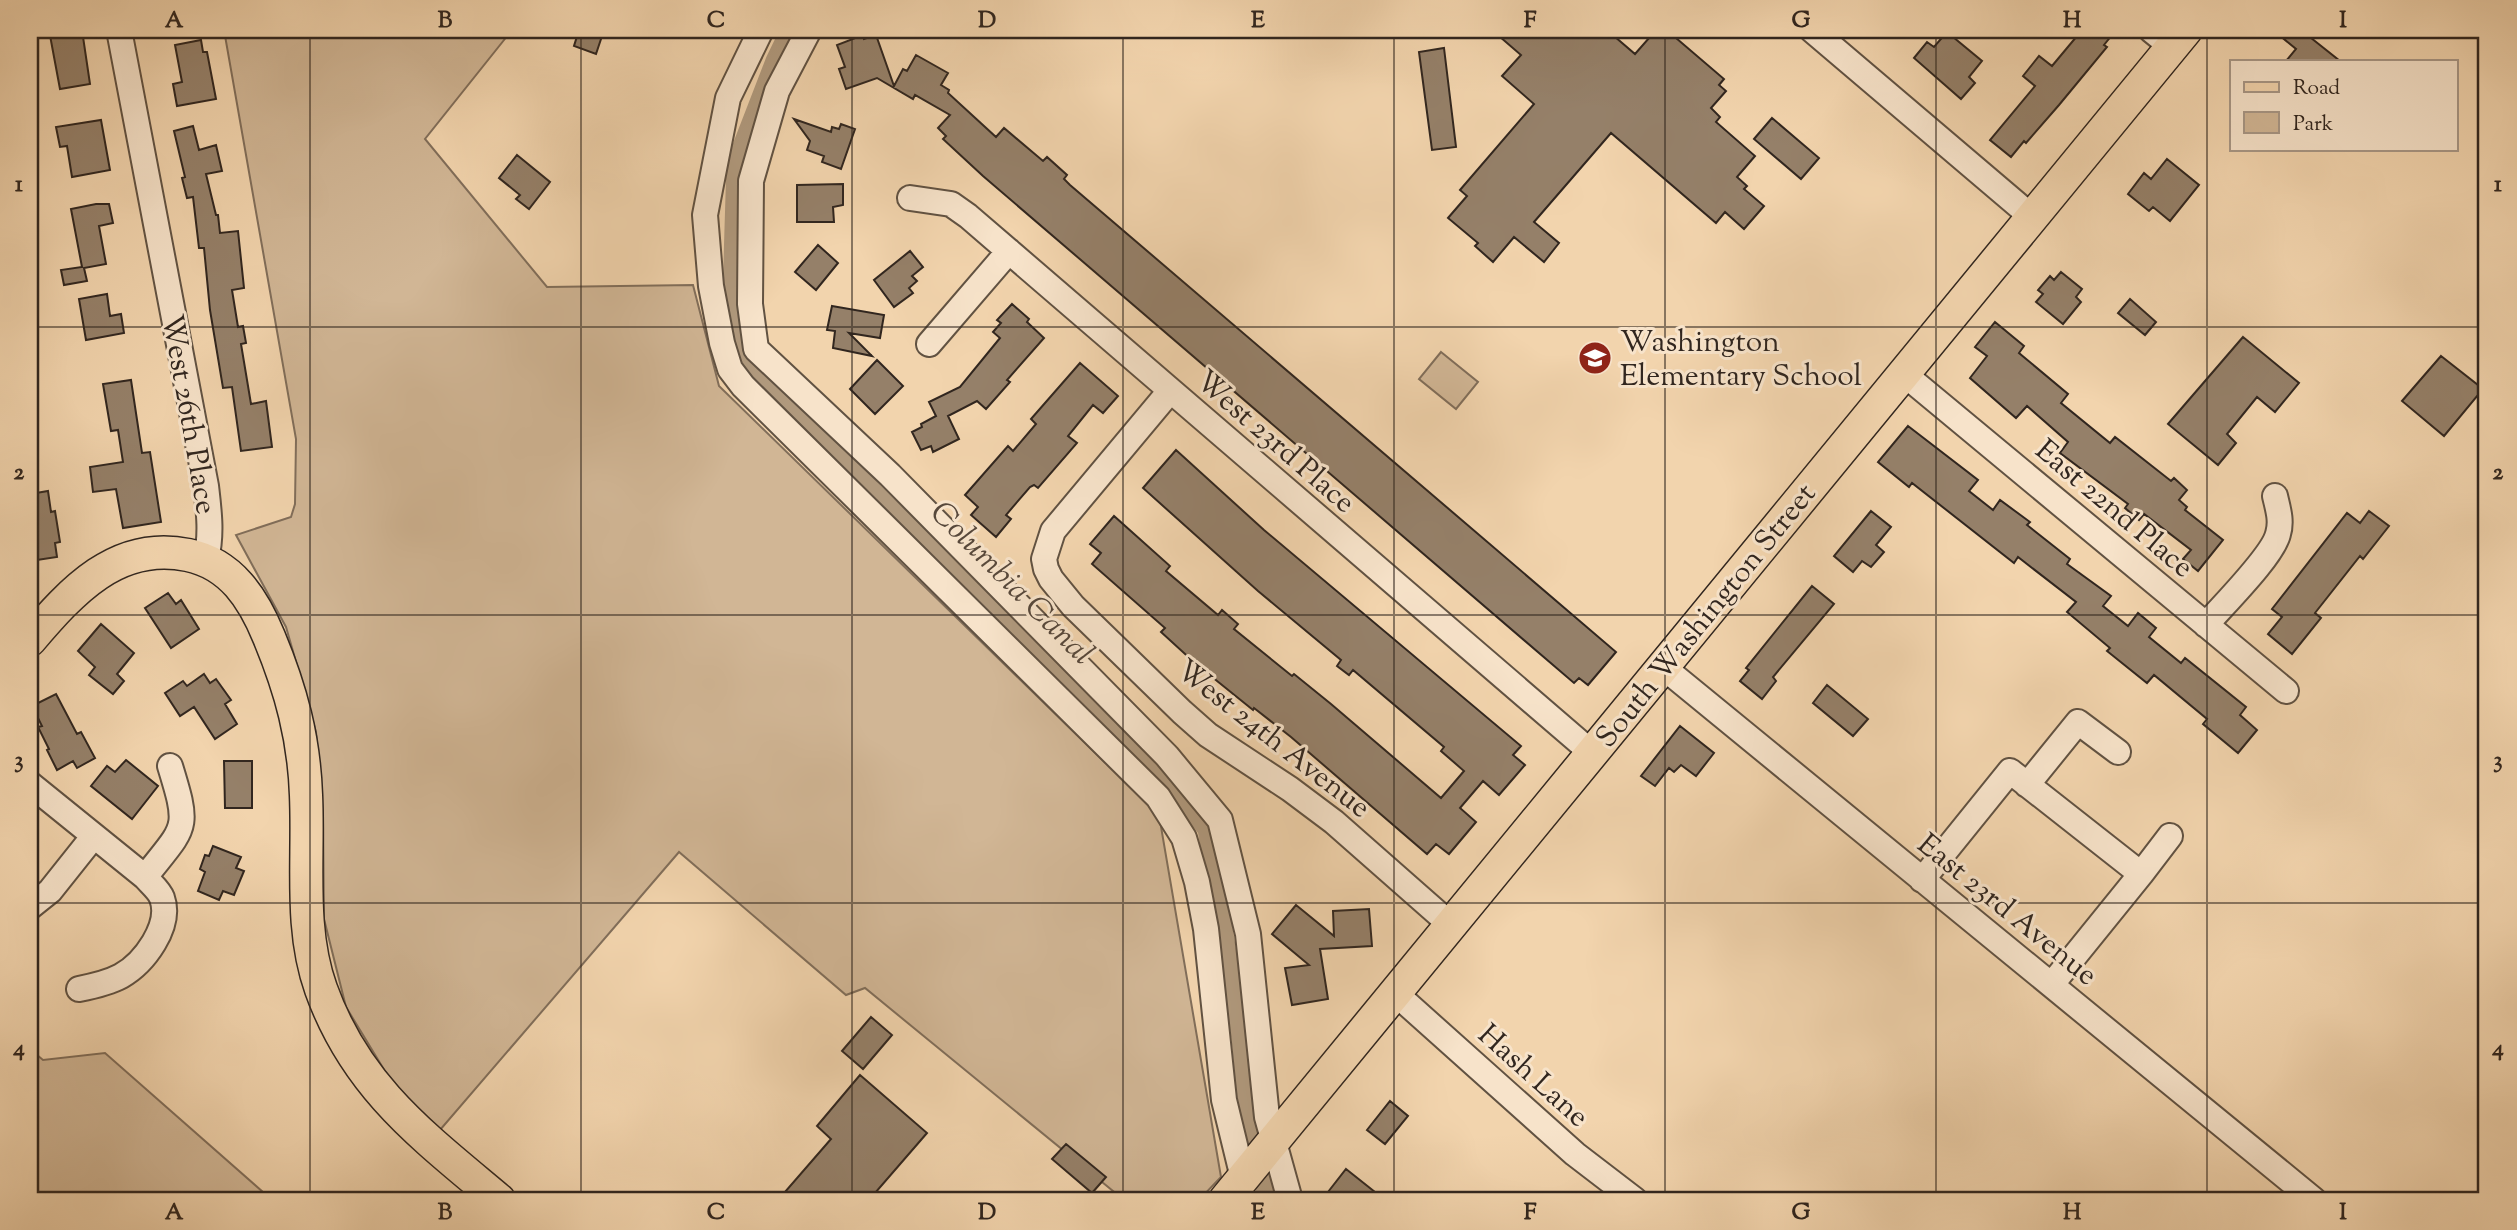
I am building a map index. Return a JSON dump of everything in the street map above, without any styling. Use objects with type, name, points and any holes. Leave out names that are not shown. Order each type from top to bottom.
[{"type":"main road","name":"South Washington Street","points":[[1251,1168],[2032,218],[2170,36]]},
{"type":"main road","points":[[30,640],[83,583],[122,561],[160,553],[205,559]]},
{"type":"main road","name":"West 26th Place","points":[[205,559],[228,572],[252,601],[267,631],[292,698],[300,733],[306,794],[307,923],[321,989],[334,1020],[371,1081],[402,1117],[499,1200]]},
{"type":"street","name":"West 26th Place","points":[[119,30],[206,486],[210,541],[205,559]]},
{"type":"street","points":[[761,30],[728,98],[705,215],[711,286],[730,369],[743,386],[1158,797],[1184,838],[1197,882],[1206,929],[1224,1100],[1251,1168],[1290,1200]]},
{"type":"street","points":[[809,30],[777,91],[751,181],[750,304],[756,349],[890,475],[1167,756],[1220,820],[1248,934],[1267,1117],[1251,1168]]},
{"type":"street","points":[[1812,30],[2032,218]]},
{"type":"street","name":"West 23rd Place","points":[[910,198],[951,204],[1009,251],[1592,753]]},
{"type":"street","points":[[929,344],[1009,251]]},
{"type":"street","name":"East 22nd Place","points":[[1904,374],[2116,547],[2136,568],[2286,691]]},
{"type":"street","name":"West 24th Avenue","points":[[1170,391],[1053,531],[1044,559],[1051,579],[1073,606],[1208,735],[1290,789],[1334,822],[1451,925]]},
{"type":"street","points":[[2206,625],[2267,554],[2278,536],[2280,519],[2274,496]]},
{"type":"street","points":[[1045,633],[1073,606]]},
{"type":"street","name":"East 23rd Avenue","points":[[1663,667],[2314,1200]]},
{"type":"street","points":[[2027,785],[2078,722],[2118,752]]},
{"type":"street","points":[[145,877],[172,844],[183,825],[183,808],[170,766]]},
{"type":"street","points":[[1922,880],[2010,771],[2141,874]]},
{"type":"street","points":[[30,784],[145,877],[158,890],[163,900],[160,929],[153,944],[141,959],[123,975],[79,989]]},
{"type":"street","points":[[2052,984],[2170,836]]},
{"type":"street","points":[[30,907],[93,837]]},
{"type":"street","name":"Hash Lane","points":[[1395,993],[1575,1154],[1635,1200]]},
{"type":"green space","points":[[224,30],[512,30],[425,139],[547,287],[693,285],[719,386],[1159,815],[1221,1177],[1199,1200],[1124,1200],[865,988],[846,995],[679,852],[440,1130],[394,1086],[346,1007],[324,919],[323,814],[316,732],[286,627],[236,535],[291,517],[295,504],[296,439]]},
{"type":"green space","points":[[1441,352],[1478,382],[1456,409],[1419,379]]},
{"type":"green space","points":[[30,1049],[43,1060],[105,1053],[272,1200],[30,1200]]},
{"type":"building","points":[[49,30],[82,30],[90,84],[60,89]]},
{"type":"building","points":[[579,30],[604,30],[596,54],[574,46]]},
{"type":"building","points":[[1492,30],[1607,30],[1635,54],[1656,30],[1666,37],[1669,32],[1724,79],[1719,85],[1726,91],[1711,108],[1720,117],[1716,122],[1755,156],[1737,177],[1747,186],[1744,189],[1764,206],[1744,229],[1725,212],[1716,223],[1611,133],[1534,222],[1559,243],[1544,262],[1514,237],[1493,262],[1475,246],[1478,243],[1448,218],[1467,196],[1460,190],[1534,104],[1502,76],[1521,55]]},
{"type":"building","points":[[2082,30],[2116,30],[2104,45],[2107,47],[2011,157],[1990,140],[2035,86],[2023,76],[2039,56],[2052,66]]},
{"type":"building","points":[[2273,30],[2301,30],[2339,60],[2287,60],[2296,49]]},
{"type":"building","points":[[1947,32],[1982,61],[1969,77],[1975,83],[1961,99],[1914,58],[1927,42],[1934,47]]},
{"type":"building","points":[[863,35],[864,39],[876,35],[894,86],[903,69],[907,71],[916,55],[948,73],[941,85],[996,137],[1004,128],[1043,161],[1047,157],[1067,175],[1064,179],[1070,185],[1616,652],[1588,685],[1579,678],[1574,683],[983,176],[943,139],[946,136],[938,128],[950,115],[915,95],[913,99],[877,78],[846,89],[839,69],[845,67],[837,45]]},
{"type":"building","points":[[201,40],[203,52],[207,52],[216,99],[177,106],[173,84],[182,82],[175,45]]},
{"type":"building","points":[[1444,48],[1456,147],[1432,150],[1419,52]]},
{"type":"building","points":[[1772,118],[1819,158],[1801,179],[1754,139]]},
{"type":"building","points":[[794,119],[831,132],[832,127],[839,129],[841,124],[855,129],[841,169],[822,162],[824,156],[807,150],[810,141]]},
{"type":"building","points":[[101,120],[110,170],[72,177],[67,146],[60,147],[56,127]]},
{"type":"building","points":[[193,126],[199,150],[216,145],[222,171],[206,174],[218,215],[220,233],[238,231],[244,288],[232,290],[238,327],[243,326],[246,343],[241,344],[251,404],[266,401],[272,447],[241,451],[232,387],[223,388],[210,310],[204,248],[199,248],[193,197],[187,198],[174,131]]},
{"type":"building","points":[[517,155],[550,182],[529,209],[516,199],[520,195],[499,178]]},
{"type":"building","points":[[2167,159],[2199,185],[2170,221],[2153,207],[2149,211],[2128,194],[2144,173],[2151,179]]},
{"type":"building","points":[[843,184],[843,205],[833,207],[834,222],[797,222],[797,185]]},
{"type":"building","points":[[109,204],[113,223],[99,226],[106,264],[84,268],[87,281],[64,285],[61,270],[82,267],[71,209]]},
{"type":"building","points":[[818,245],[838,263],[816,290],[795,272]]},
{"type":"building","points":[[910,251],[923,267],[912,276],[917,281],[909,288],[913,293],[894,307],[874,280]]},
{"type":"building","points":[[2061,272],[2082,289],[2076,297],[2081,302],[2063,324],[2036,302],[2043,294],[2038,290],[2050,276],[2054,280]]},
{"type":"building","points":[[107,294],[110,316],[121,314],[124,333],[86,340],[79,299]]},
{"type":"building","points":[[2130,299],[2156,322],[2145,335],[2118,313]]},
{"type":"building","points":[[1012,304],[1044,338],[986,409],[977,401],[948,416],[959,439],[933,452],[931,446],[921,450],[912,432],[936,416],[929,402],[960,387],[1000,338],[993,332],[1001,323],[997,320]]},
{"type":"building","points":[[832,306],[884,315],[880,338],[849,333],[872,356],[833,348],[835,331],[827,330]]},
{"type":"building","points":[[1995,322],[2024,346],[2019,353],[2068,394],[2061,403],[2110,443],[2115,437],[2171,481],[2174,478],[2187,490],[2179,500],[2187,507],[2185,510],[2223,540],[2198,571],[2183,559],[2191,550],[2144,514],[2139,520],[2125,508],[2128,504],[2060,453],[2068,442],[2027,406],[2016,418],[1970,378],[1987,356],[1975,347]]},
{"type":"building","points":[[2243,337],[2299,383],[2275,412],[2257,397],[2227,434],[2236,443],[2218,465],[2168,424]]},
{"type":"building","points":[[2441,356],[2483,389],[2444,436],[2402,401]]},
{"type":"building","points":[[877,360],[903,386],[875,414],[850,389]]},
{"type":"building","points":[[1080,363],[1118,396],[1103,413],[1093,405],[1068,436],[1077,443],[1038,488],[1034,485],[1030,487],[1006,515],[1011,519],[996,537],[971,515],[978,507],[965,495],[1008,446],[1013,451],[1036,424],[1031,419]]},
{"type":"building","points":[[131,380],[142,453],[150,452],[161,522],[123,528],[116,489],[93,492],[90,467],[123,462],[118,430],[111,431],[103,384]]},
{"type":"building","points":[[1908,426],[1978,480],[1969,491],[1993,510],[2000,500],[2030,522],[2027,525],[2070,559],[2067,564],[2111,596],[2103,606],[2128,626],[2138,613],[2156,628],[2149,637],[2181,663],[2185,658],[2246,707],[2240,715],[2257,730],[2238,753],[2203,724],[2207,719],[2154,675],[2147,683],[2107,651],[2110,648],[2067,612],[2076,602],[2018,557],[2014,563],[1912,483],[1909,487],[1878,462]]},
{"type":"building","points":[[1176,450],[1264,530],[1521,746],[1513,755],[1525,765],[1499,795],[1483,781],[1460,808],[1476,822],[1449,854],[1436,844],[1427,854],[1291,737],[1196,664],[1161,632],[1165,628],[1092,564],[1101,553],[1090,544],[1114,516],[1170,566],[1166,571],[1218,615],[1222,610],[1238,624],[1234,629],[1331,704],[1441,798],[1464,771],[1441,751],[1444,747],[1353,670],[1349,675],[1337,666],[1341,660],[1258,591],[1143,488]]},
{"type":"building","points":[[48,491],[51,512],[55,511],[60,542],[55,543],[57,557],[30,561],[30,494]]},
{"type":"building","points":[[1871,511],[1891,527],[1876,545],[1884,552],[1871,567],[1862,561],[1853,572],[1834,556]]},
{"type":"building","points":[[2369,511],[2389,526],[2363,559],[2360,556],[2315,613],[2321,618],[2292,654],[2268,634],[2282,617],[2272,609],[2347,513],[2360,523]]},
{"type":"building","points":[[1812,586],[1834,604],[1773,677],[1776,681],[1762,699],[1740,681],[1749,670],[1746,668]]},
{"type":"building","points":[[168,593],[176,604],[181,600],[199,629],[171,648],[145,608]]},
{"type":"building","points":[[101,624],[134,653],[117,674],[124,681],[113,694],[89,675],[95,667],[78,651]]},
{"type":"building","points":[[204,674],[210,683],[216,679],[231,700],[225,704],[237,724],[215,739],[194,707],[180,716],[165,693],[183,681],[187,686]]},
{"type":"building","points":[[1827,685],[1868,719],[1853,736],[1813,703]]},
{"type":"building","points":[[56,694],[77,734],[81,732],[95,758],[77,768],[73,761],[57,770],[32,706]]},
{"type":"building","points":[[1680,726],[1714,753],[1696,776],[1681,765],[1674,772],[1669,768],[1655,786],[1641,776]]},
{"type":"building","points":[[126,760],[158,786],[132,819],[91,786],[107,766],[115,772]]},
{"type":"building","points":[[224,761],[252,761],[252,808],[225,808]]},
{"type":"building","points":[[213,846],[241,857],[236,868],[244,871],[234,895],[223,891],[219,900],[198,891],[205,872],[200,869],[205,855],[209,856]]},
{"type":"building","points":[[1296,905],[1334,936],[1333,911],[1369,909],[1372,946],[1320,949],[1328,999],[1292,1005],[1285,968],[1309,965],[1272,934]]},
{"type":"building","points":[[871,1017],[892,1035],[863,1069],[842,1051]]},
{"type":"building","points":[[860,1075],[927,1133],[869,1200],[778,1200],[831,1139],[817,1126]]},
{"type":"building","points":[[1390,1101],[1408,1116],[1385,1144],[1367,1130]]},
{"type":"building","points":[[1066,1144],[1106,1177],[1092,1193],[1052,1159]]},
{"type":"building","points":[[1346,1169],[1385,1200],[1338,1200],[1328,1192]]},
{"type":"waterway","name":"Columbia Canal","points":[[790,30],[775,61],[736,162],[732,295],[737,349],[1157,767],[1207,829],[1241,1039],[1249,1129],[1268,1200]]},
{"type":"place","name":"Washington Elementary School","points":[[1595,358]]}]
